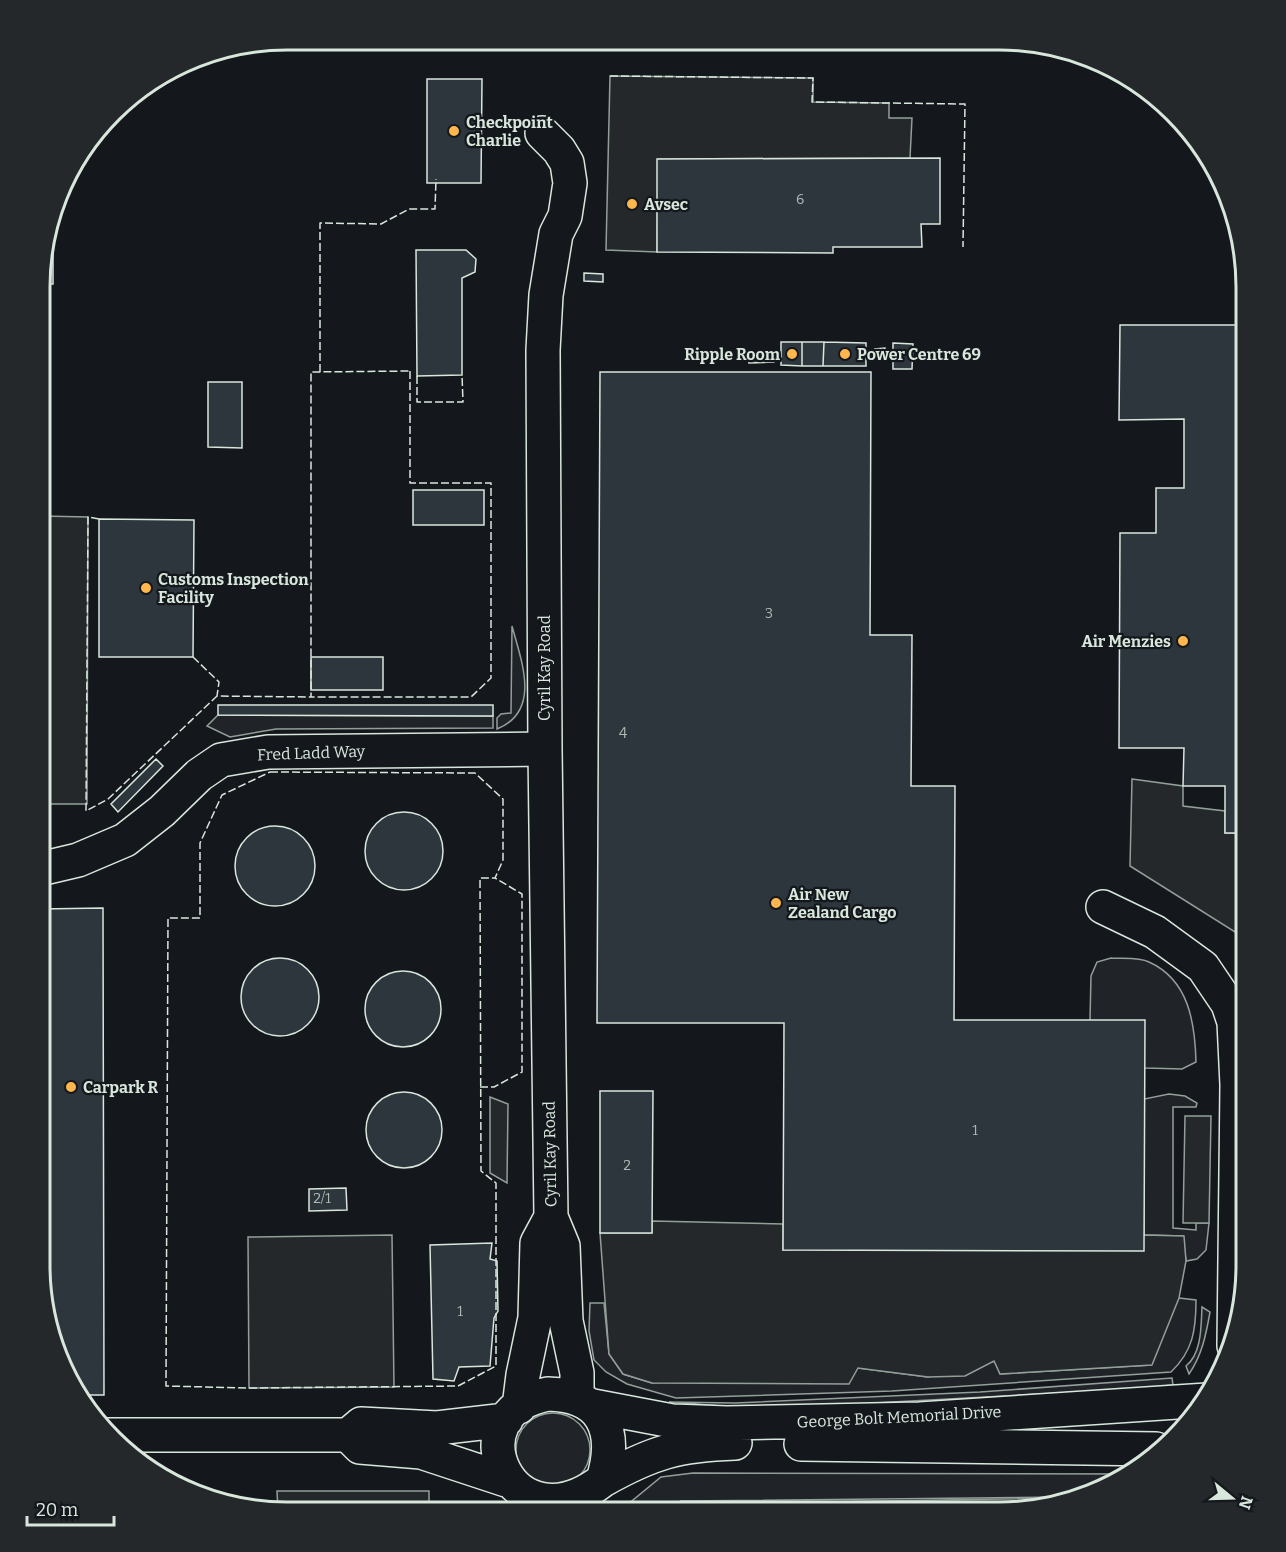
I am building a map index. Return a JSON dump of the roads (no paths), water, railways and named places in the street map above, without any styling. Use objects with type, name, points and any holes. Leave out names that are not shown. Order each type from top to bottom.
[{"type":"street","name":"Cyril Kay Road","points":[[542,133],[559,150],[567,163],[570,183],[565,216],[556,234],[546,295],[543,376],[544,749],[551,1217],[563,1246],[566,1321],[585,1401]]},
{"type":"street","name":"Fred Ladd Way","points":[[50,866],[78,860],[125,840],[162,811],[199,775],[221,760],[268,752],[544,749]]},
{"type":"street","points":[[1104,907],[1155,932],[1203,967],[1228,1004],[1234,1022],[1236,1064]]},
{"type":"street","points":[[1234,1298],[1236,1150]]},
{"type":"street","name":"Cyril Kay Road","points":[[512,1413],[536,1318],[537,1243],[551,1217]]},
{"type":"street","points":[[527,1502],[513,1490],[506,1480],[498,1449],[499,1435],[512,1413],[534,1396],[548,1394],[585,1401],[601,1418],[608,1448],[596,1494],[566,1502]]},
{"type":"street","name":"George Bolt Memorial Drive","points":[[585,1401],[672,1421],[727,1423],[920,1419],[1193,1401]]},
{"type":"street","points":[[121,1435],[348,1435],[361,1424],[437,1428],[512,1413]]},
{"type":"street","points":[[348,1435],[360,1447],[421,1452],[506,1480]]},
{"type":"street","name":"George Bolt Memorial Drive","points":[[596,1494],[631,1464],[676,1447],[703,1444],[1149,1449]]},
{"type":"place","name":"Checkpoint Charlie","points":[[454,131]]},
{"type":"place","name":"Avsec","points":[[632,204]]},
{"type":"place","name":"Ripple Room","points":[[792,354]]},
{"type":"place","name":"Power Centre 69","points":[[845,354]]},
{"type":"place","name":"Customs Inspection Facility","points":[[146,588]]},
{"type":"place","name":"Air Menzies","points":[[1183,641]]},
{"type":"place","name":"Air New Zealand Cargo","points":[[776,903]]},
{"type":"place","name":"Carpark R","points":[[71,1087]]}]
